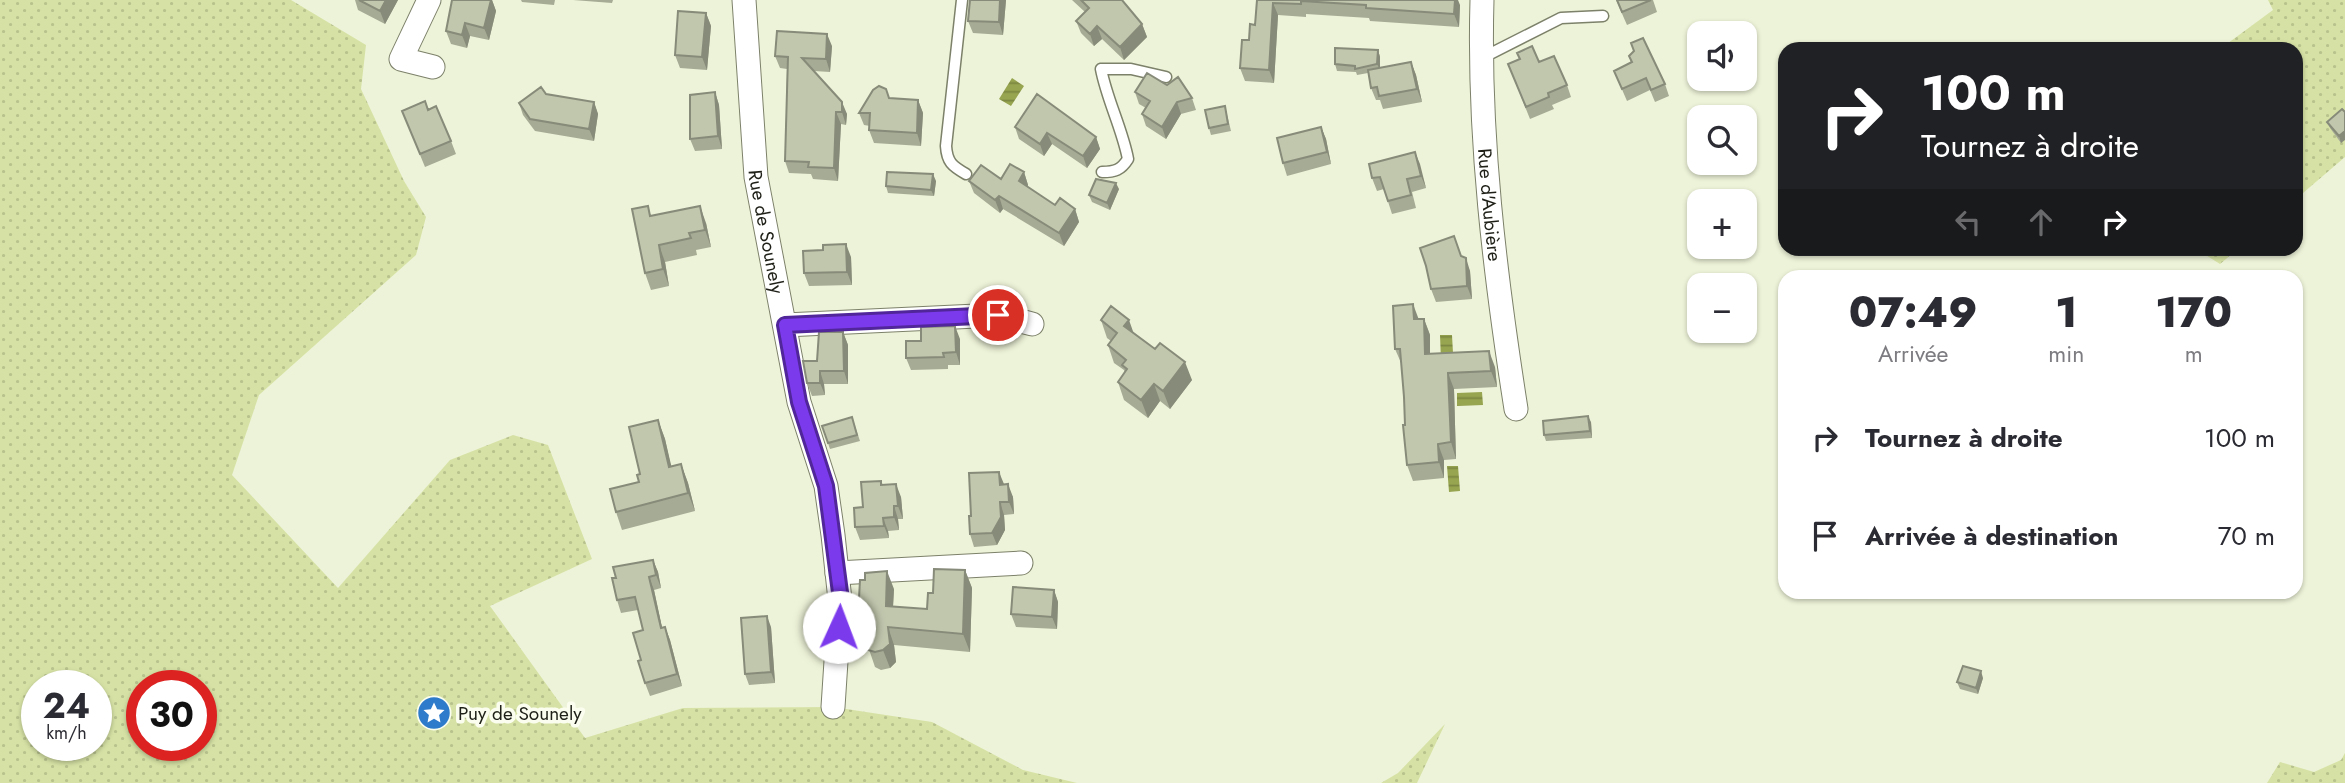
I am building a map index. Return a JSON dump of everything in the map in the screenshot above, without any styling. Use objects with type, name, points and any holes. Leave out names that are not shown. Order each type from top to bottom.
[{"type":"street","points":[[429,0],[401,59],[433,67]]},
{"type":"street","name":"Rue de Sounely","points":[[744,0],[756,177],[799,402],[826,486],[841,600],[833,707]]},
{"type":"street","name":"Rue d'Aubière","points":[[1482,0],[1488,180],[1516,409]]},
{"type":"street","points":[[785,325],[998,315],[1032,324]]},
{"type":"street","points":[[837,573],[1021,564]]},
{"type":"lane","points":[[962,0],[946,146],[947,159],[952,166],[966,174]]},
{"type":"lane","points":[[1482,58],[1561,19],[1603,16]]},
{"type":"lane","points":[[1102,172],[1113,172],[1123,167],[1128,159],[1125,141],[1105,91],[1101,69],[1131,69],[1166,77]]},
{"type":"shaded area","points":[[0,0],[291,0],[366,45],[361,89],[404,181],[426,217],[416,255],[259,395],[232,475],[338,588],[450,460],[513,435],[548,445],[592,559],[490,606],[585,738],[683,708],[833,707],[932,722],[1023,770],[1077,783],[0,783]]},
{"type":"shaded area","points":[[2268,0],[2345,0],[2345,157],[2303,193],[2303,42],[2230,42],[2273,10]]},
{"type":"shaded area","points":[[1012,78],[1024,86],[1011,106],[999,99]]},
{"type":"shaded area","points":[[2207,256],[2230,256],[2220,264]]},
{"type":"shaded area","points":[[1440,335],[1452,335],[1453,353],[1441,361]]},
{"type":"shaded area","points":[[1482,392],[1483,405],[1457,406],[1457,393]]},
{"type":"shaded area","points":[[1447,466],[1458,466],[1460,491],[1449,492]]},
{"type":"shaded area","points":[[1445,724],[1417,783],[1381,783],[1398,773]]},
{"type":"shaded area","points":[[2345,753],[2345,783],[2267,783],[2280,762],[2314,772],[2341,760]]},
{"type":"building","points":[[359,0],[386,0],[380,11]]},
{"type":"building","points":[[452,0],[491,0],[484,28],[465,23],[462,35],[446,31]]},
{"type":"building","points":[[970,0],[1000,0],[999,22],[968,21]]},
{"type":"building","points":[[1081,0],[1122,0],[1142,24],[1120,47],[1097,26],[1090,34],[1076,21],[1089,8]]},
{"type":"building","points":[[1257,0],[1455,0],[1454,14],[1301,1],[1301,4],[1273,3],[1269,70],[1240,68],[1242,40],[1249,40],[1250,24],[1255,25]]},
{"type":"building","points":[[1617,0],[1651,0],[1622,12]]},
{"type":"building","points":[[678,11],[706,13],[702,57],[675,55]]},
{"type":"building","points":[[777,31],[827,34],[826,59],[802,58],[842,102],[842,112],[836,112],[834,168],[808,167],[809,162],[785,161],[788,57],[775,56]]},
{"type":"building","points":[[1643,38],[1665,84],[1651,90],[1646,78],[1622,89],[1614,71],[1632,62],[1629,56],[1634,51],[1631,43]]},
{"type":"building","points":[[1532,46],[1539,62],[1554,56],[1567,85],[1526,107],[1508,64],[1520,59],[1517,53]]},
{"type":"building","points":[[1335,48],[1378,50],[1377,64],[1355,69],[1355,66],[1335,64]]},
{"type":"building","points":[[1411,62],[1417,89],[1379,96],[1377,87],[1371,88],[1368,70]]},
{"type":"building","points":[[1147,73],[1167,85],[1178,77],[1192,98],[1177,102],[1162,127],[1142,114],[1150,101],[1135,92]]},
{"type":"building","points":[[879,86],[886,89],[889,98],[918,100],[917,133],[869,130],[870,113],[859,113],[873,90]]},
{"type":"building","points":[[541,87],[546,94],[594,102],[589,129],[530,119],[519,103]]},
{"type":"building","points":[[715,92],[718,136],[690,139],[690,95]]},
{"type":"building","points":[[1037,94],[1096,137],[1083,156],[1047,133],[1040,144],[1015,127]]},
{"type":"building","points":[[425,101],[428,110],[436,106],[451,141],[420,154],[402,111]]},
{"type":"building","points":[[1225,106],[1228,124],[1209,128],[1205,110]]},
{"type":"building","points":[[2342,109],[2345,112],[2345,131],[2339,136],[2327,122]]},
{"type":"building","points":[[1321,127],[1327,152],[1283,163],[1277,138]]},
{"type":"building","points":[[1415,152],[1421,176],[1407,179],[1411,195],[1388,201],[1380,177],[1372,178],[1369,164]]},
{"type":"building","points":[[1010,164],[1024,172],[1019,181],[1055,205],[1060,198],[1075,209],[1059,233],[999,196],[995,200],[969,181],[981,165],[1001,179]]},
{"type":"building","points":[[887,172],[933,174],[931,190],[886,186]]},
{"type":"building","points":[[1096,179],[1116,183],[1107,203],[1089,195]]},
{"type":"building","points":[[648,206],[650,216],[700,206],[705,230],[689,233],[691,238],[659,245],[663,269],[645,273],[632,209]]},
{"type":"building","points":[[1454,236],[1461,256],[1466,258],[1467,286],[1431,289],[1420,248]]},
{"type":"building","points":[[846,244],[847,272],[804,273],[803,251],[823,250],[823,245]]},
{"type":"building","points":[[1413,304],[1414,319],[1424,319],[1425,354],[1489,351],[1491,371],[1448,373],[1451,442],[1438,444],[1439,462],[1407,465],[1400,349],[1395,349],[1393,306]]},
{"type":"building","points":[[1111,306],[1129,320],[1124,326],[1155,349],[1160,343],[1185,362],[1163,391],[1154,384],[1141,400],[1118,382],[1127,369],[1122,365],[1126,360],[1108,345],[1117,333],[1101,320]]},
{"type":"building","points":[[955,326],[956,352],[943,353],[944,357],[906,358],[906,341],[921,341],[921,327]]},
{"type":"building","points":[[819,332],[843,332],[844,371],[820,371],[820,383],[807,383],[803,361],[817,361]]},
{"type":"building","points":[[1588,416],[1590,431],[1544,435],[1543,421]]},
{"type":"building","points":[[852,417],[857,435],[828,443],[822,426]]},
{"type":"building","points":[[658,420],[669,467],[681,464],[688,493],[616,512],[610,489],[639,482],[637,475],[640,474],[629,427]]},
{"type":"building","points":[[999,472],[1000,485],[1008,484],[1009,502],[1000,502],[1001,517],[992,533],[970,534],[969,473]]},
{"type":"building","points":[[881,481],[881,485],[896,484],[898,506],[894,506],[894,517],[883,518],[884,526],[855,527],[854,508],[863,507],[861,482]]},
{"type":"building","points":[[653,560],[656,575],[649,577],[661,628],[665,627],[677,674],[645,683],[633,633],[643,630],[635,597],[617,600],[612,578],[616,578],[613,567]]},
{"type":"building","points":[[934,569],[965,570],[963,634],[888,627],[890,644],[883,650],[868,650],[863,633],[864,617],[858,617],[860,580],[865,580],[865,573],[887,571],[886,606],[927,609],[928,593],[933,593]]},
{"type":"building","points":[[1013,587],[1054,590],[1052,617],[1011,614]]},
{"type":"building","points":[[767,616],[771,672],[745,674],[741,618]]},
{"type":"building","points":[[1963,666],[1981,671],[1976,688],[1957,682]]},
{"type":"place","name":"Puy de Sounely","points":[[434,713]]},
{"type":"route","points":[[839,627],[841,600],[826,486],[799,402],[785,325],[998,315]]}]
